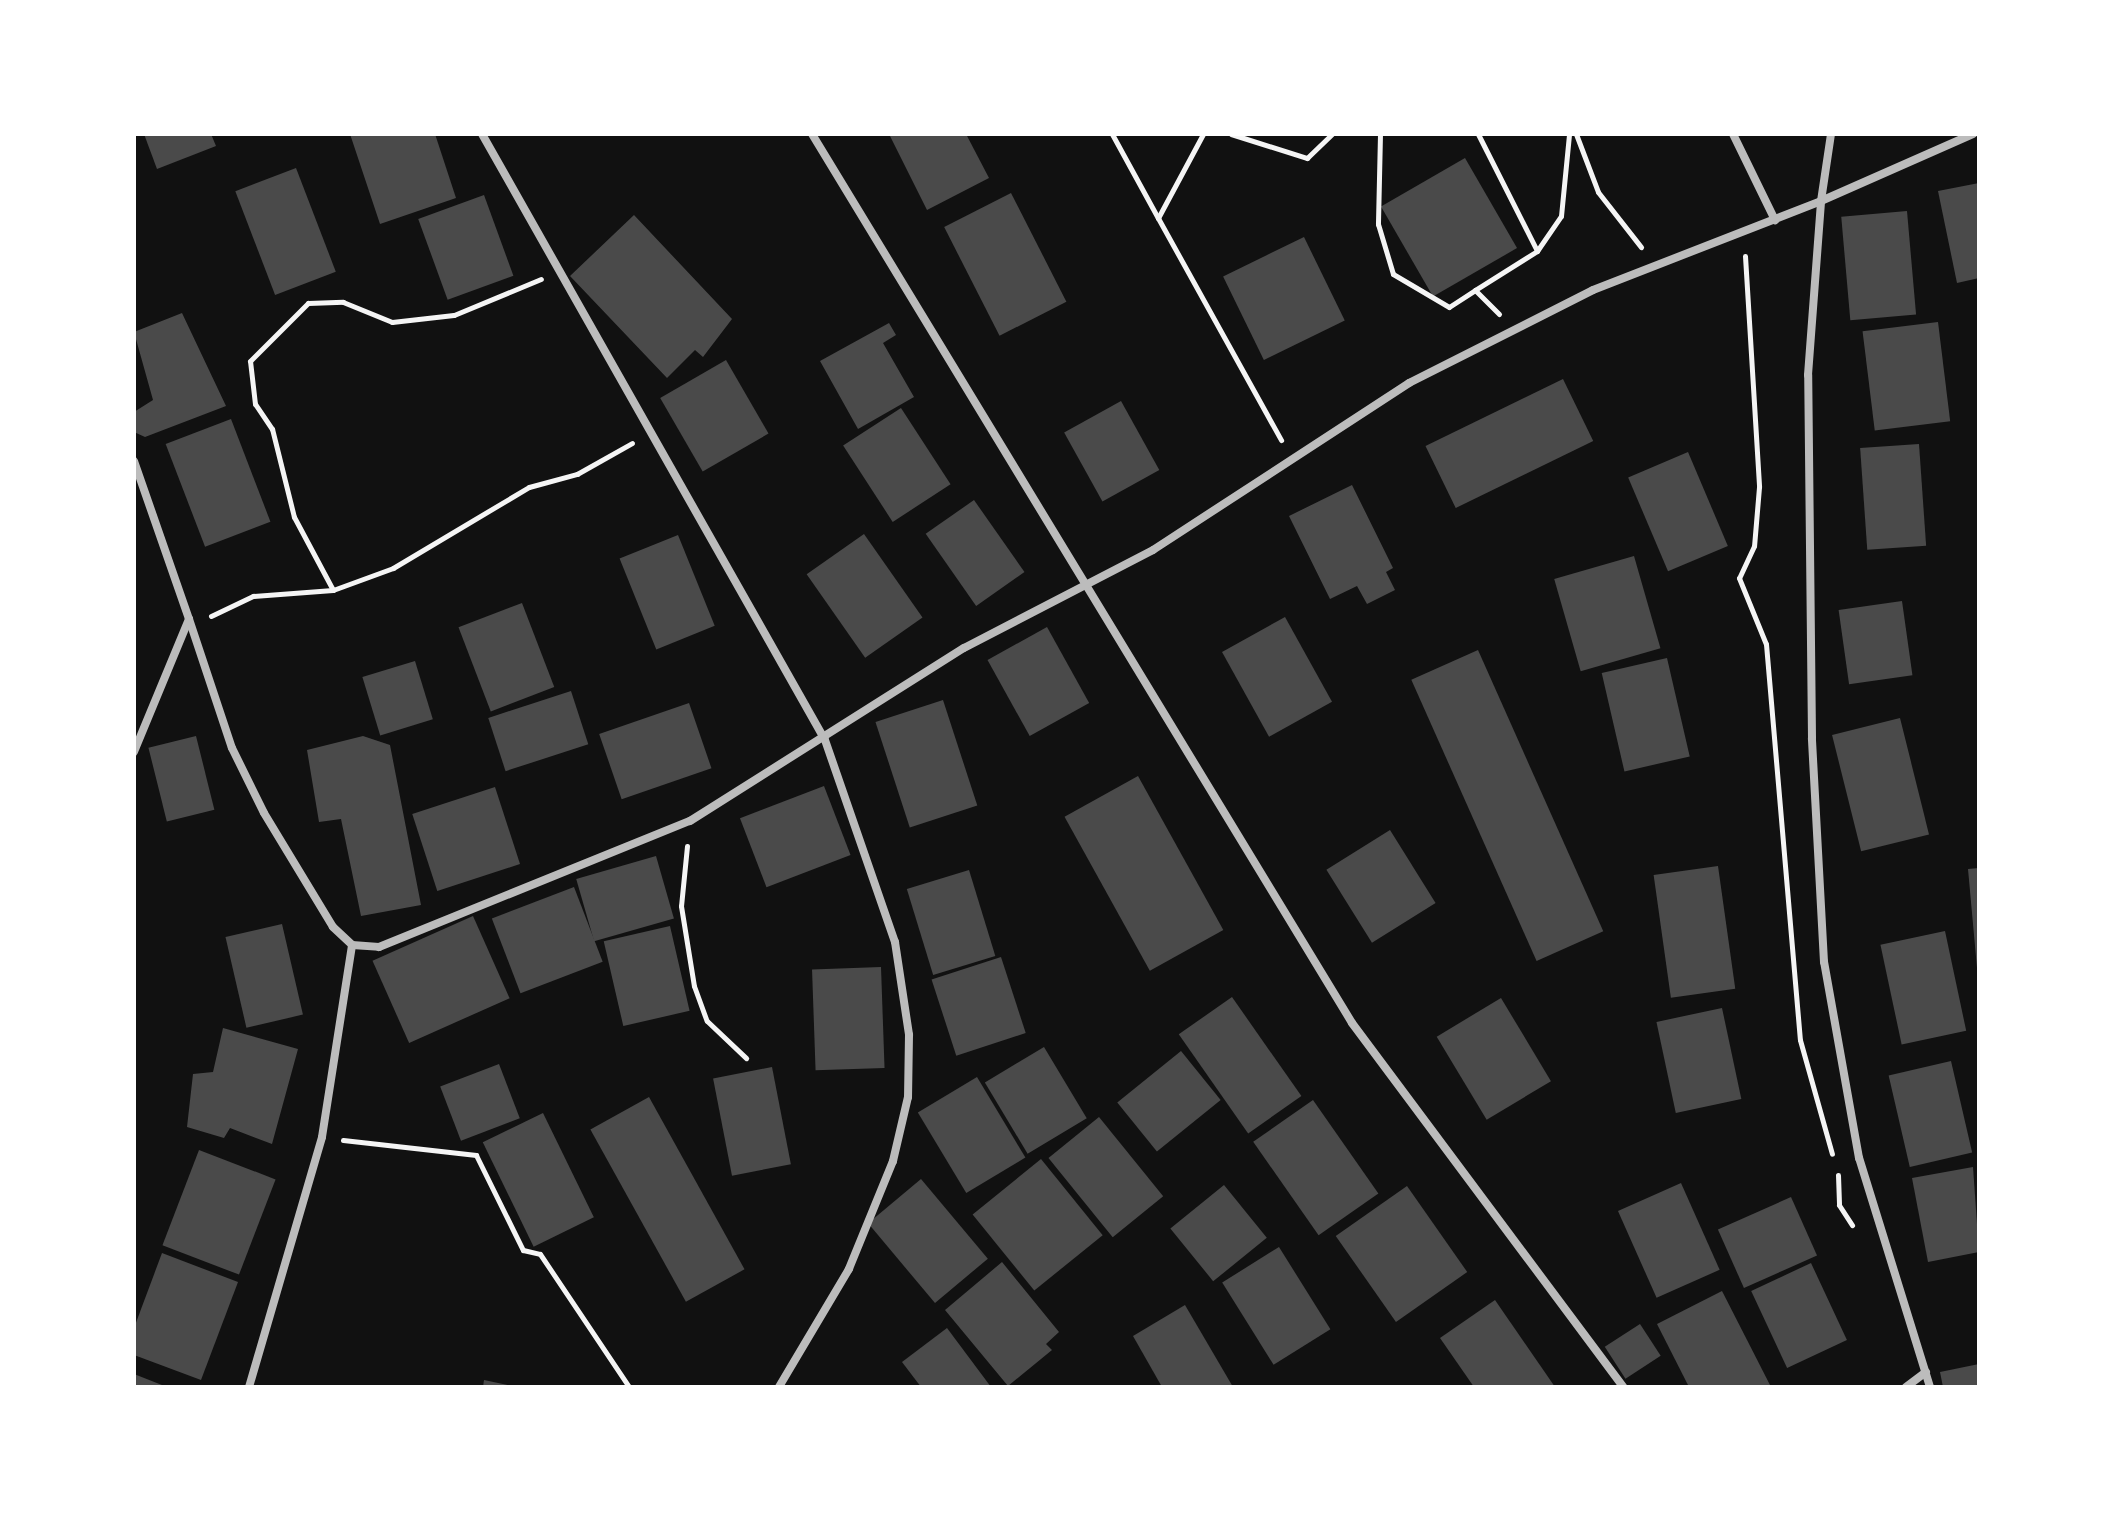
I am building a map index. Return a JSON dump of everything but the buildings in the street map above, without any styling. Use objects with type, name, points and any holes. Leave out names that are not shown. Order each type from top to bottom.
[{"type":"street","points":[[482,134],[556,273],[825,740],[895,942],[909,1035],[908,1097],[893,1161],[849,1269],[779,1387]]},
{"type":"street","points":[[812,134],[1352,1023],[1623,1387]]},
{"type":"street","points":[[1733,134],[1775,220]]},
{"type":"street","points":[[1831,134],[1821,201],[1808,375],[1812,738],[1824,962],[1859,1158],[1930,1387]]},
{"type":"street","points":[[352,945],[412,936],[690,821],[825,740],[964,648],[1089,588],[1291,459],[1344,419],[1512,328],[1821,201],[1973,134]]},
{"type":"street","points":[[134,461],[232,748],[264,813],[333,927],[352,945]]},
{"type":"street","points":[[134,752],[189,619]]},
{"type":"street","points":[[249,1387],[322,1137],[352,945]]},
{"type":"street","points":[[1906,1387],[1926,1372]]},
{"type":"path","points":[[1112,134],[1291,459]]},
{"type":"path","points":[[1158,218],[1203,134]]},
{"type":"path","points":[[1231,134],[1307,158],[1332,134]]},
{"type":"path","points":[[1380,134],[1378,224],[1393,274],[1449,307],[1537,251],[1561,216],[1569,134]]},
{"type":"path","points":[[1478,134],[1537,251]]},
{"type":"path","points":[[1576,134],[1598,192],[1664,266]]},
{"type":"path","points":[[333,590],[294,517],[272,429],[255,404],[250,361],[308,303],[343,302],[392,322],[454,315],[556,273]]},
{"type":"path","points":[[1475,290],[1512,328]]},
{"type":"path","points":[[189,619],[224,614],[253,596],[333,590],[393,568],[529,487],[577,474],[650,433]]},
{"type":"path","points":[[690,821],[681,906],[694,986],[707,1021],[746,1058]]},
{"type":"path","points":[[322,1137],[476,1155],[523,1250],[540,1254],[629,1387]]}]
